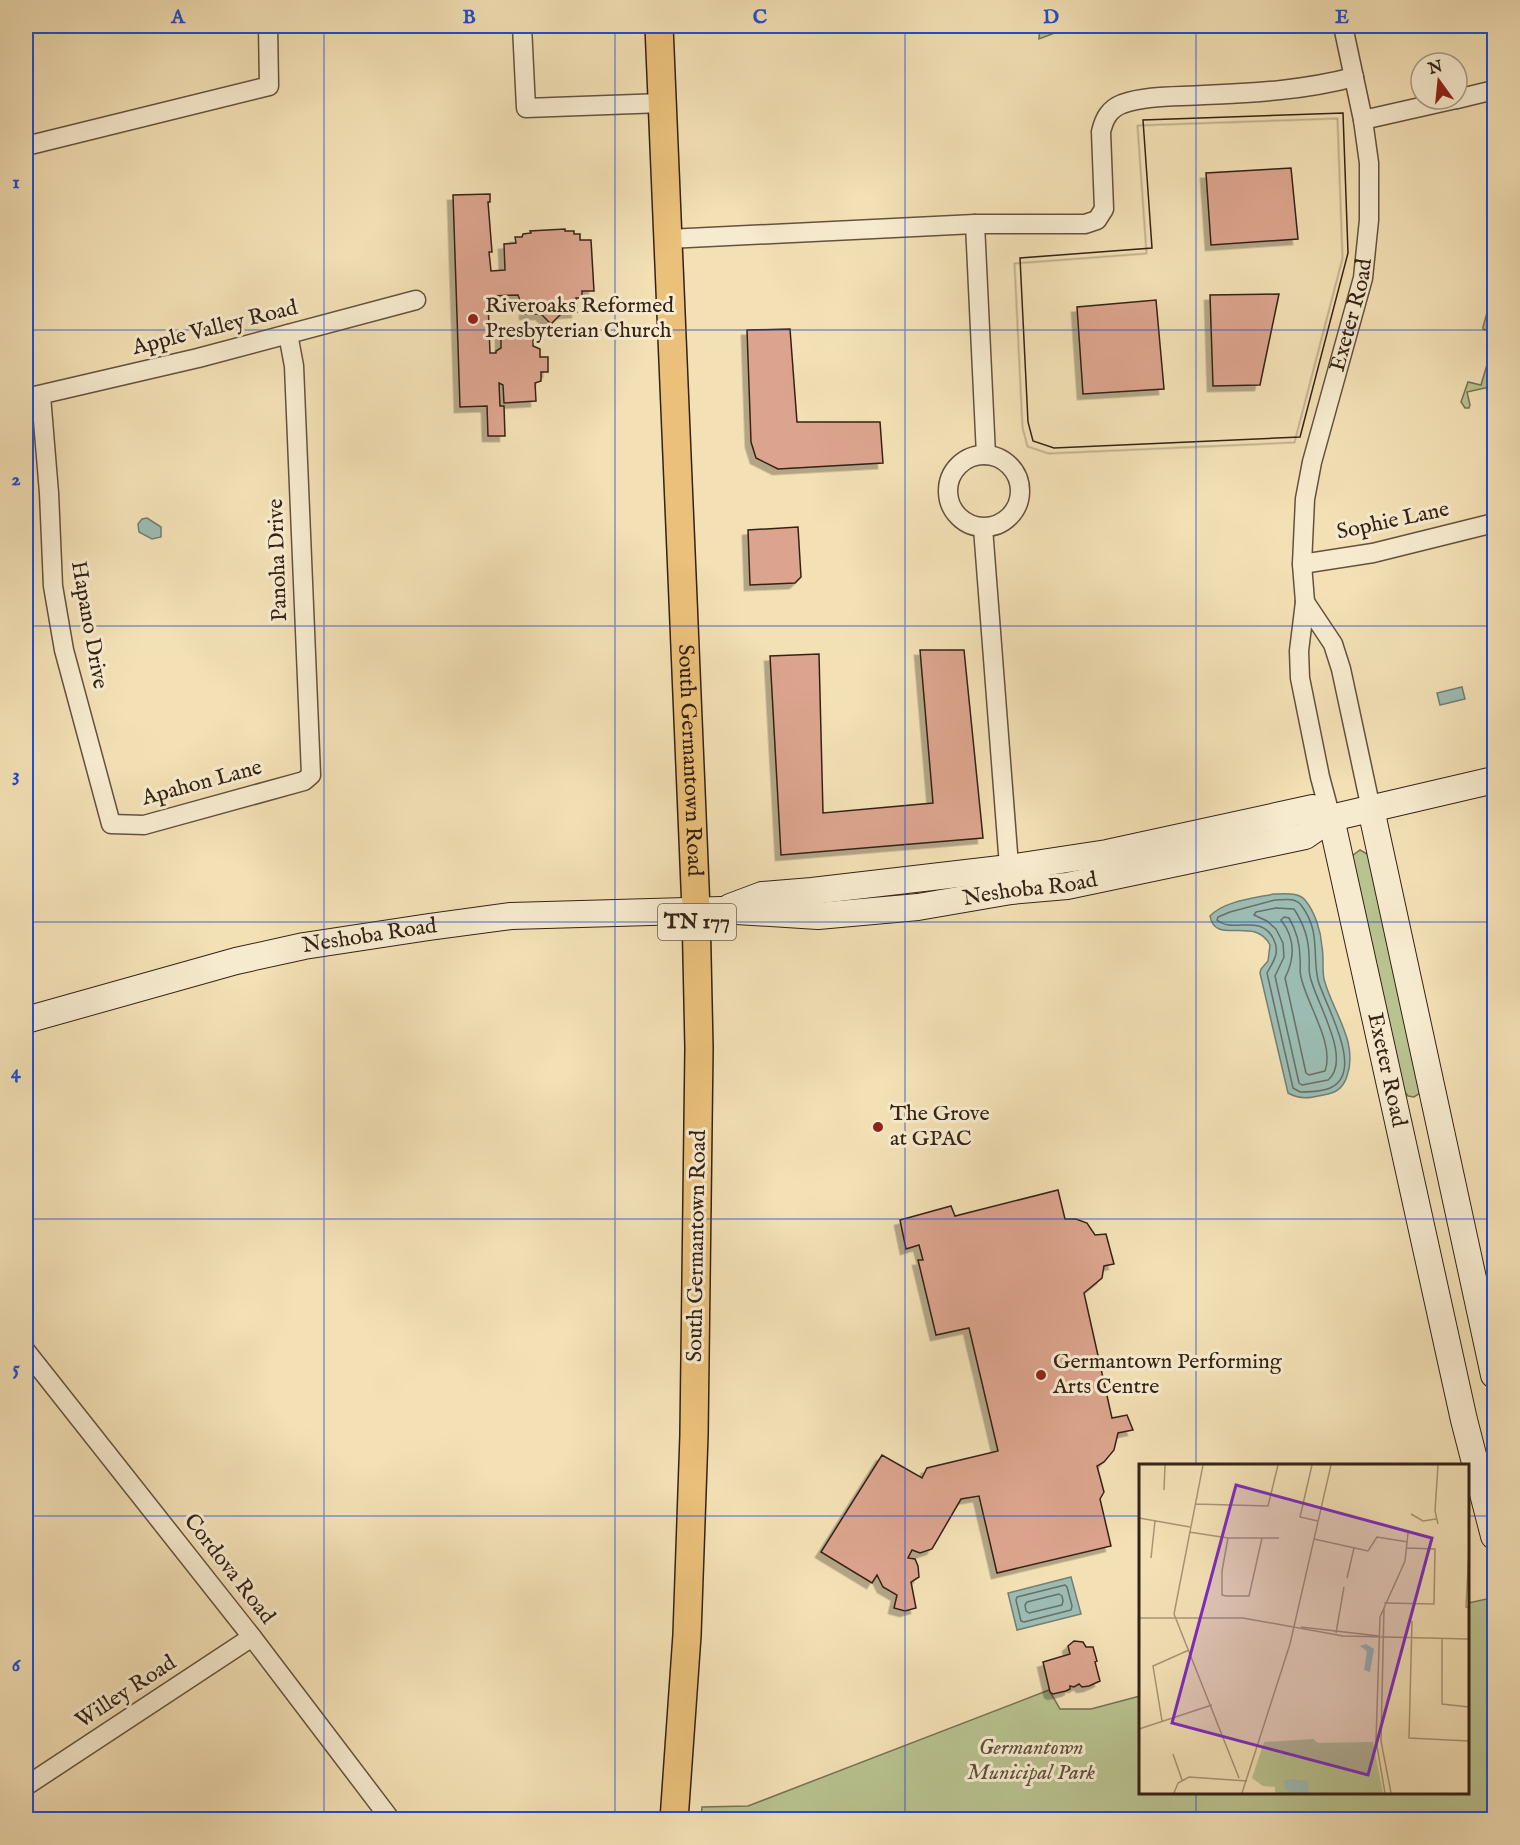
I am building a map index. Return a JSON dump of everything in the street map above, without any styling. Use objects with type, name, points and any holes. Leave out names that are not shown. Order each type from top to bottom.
[{"type":"main road","name":"South Germantown Road","points":[[659,26],[668,239],[709,910],[699,1048],[694,1435],[687,1635],[674,1820]]},
{"type":"street","points":[[26,146],[269,86],[268,26]]},
{"type":"street","points":[[522,26],[526,108],[663,104]]},
{"type":"street","name":"Exeter Road","points":[[1343,26],[1363,120],[1369,163],[1369,220],[1363,278],[1312,462],[1305,499],[1302,564],[1305,602],[1299,651],[1300,678],[1320,777],[1464,1420],[1494,1536]]},
{"type":"street","points":[[668,239],[975,224],[1084,224],[1097,220],[1104,209],[1101,132],[1103,121],[1109,112],[1120,105],[1154,98],[1282,91],[1328,84],[1354,77]]},
{"type":"street","points":[[1469,96],[1494,90]]},
{"type":"street","points":[[1363,120],[1409,110]]},
{"type":"street","points":[[975,224],[986,455]]},
{"type":"street","name":"Apple Valley Road","points":[[33,397],[198,358],[416,300]]},
{"type":"street","name":"Panoha Drive","points":[[288,334],[294,366],[311,776],[304,781]]},
{"type":"street","name":"Hapano Drive","points":[[33,397],[49,493],[53,585],[64,650],[111,824]]},
{"type":"street","points":[[986,455],[996,457],[1013,469],[1021,488],[1020,501],[1015,512],[995,526],[983,528],[972,526],[954,512],[949,501],[948,490],[950,479],[964,461],[975,456],[986,455]]},
{"type":"street","name":"Sophie Lane","points":[[1302,564],[1373,553],[1494,523]]},
{"type":"street","points":[[983,528],[1010,880]]},
{"type":"street","name":"Exeter Road","points":[[1305,602],[1333,644],[1341,669],[1494,1375]]},
{"type":"street","name":"Neshoba Road","points":[[26,1020],[236,962],[354,938],[511,916],[709,910],[818,916],[918,907],[1010,880],[1067,886],[1305,836],[1331,818],[1494,780]]},
{"type":"street","name":"Apahon Lane","points":[[111,824],[144,825],[304,781]]},
{"type":"street","name":"Cordova Road","points":[[26,1351],[252,1637],[391,1820]]},
{"type":"street","name":"Willey Road","points":[[26,1786],[252,1637]]},
{"type":"green space","points":[[1040,26],[1059,26],[1060,31],[1039,39]]},
{"type":"green space","points":[[1494,288],[1494,304],[1492,305],[1494,333],[1483,327]]},
{"type":"green space","points":[[1494,341],[1494,386],[1467,392],[1470,405],[1469,408],[1465,408],[1461,402],[1468,382],[1481,385]]},
{"type":"green space","points":[[1360,850],[1369,855],[1422,1092],[1414,1097],[1408,1096],[1404,1091],[1352,856]]},
{"type":"green space","name":"Germantown Municipal Park","points":[[1491,1598],[1494,1604],[1494,1819],[701,1820],[702,1807],[748,1806],[1049,1690],[1060,1709],[1091,1709],[1139,1696],[1139,1794],[1469,1794],[1469,1603]]},
{"type":"water","points":[[147,518],[161,527],[161,537],[152,539],[139,532],[138,524],[142,519]]},
{"type":"water","points":[[1462,687],[1465,699],[1440,705],[1437,693]]},
{"type":"water","points":[[1274,894],[1291,894],[1302,897],[1312,910],[1319,928],[1324,979],[1350,1051],[1346,1080],[1332,1093],[1303,1098],[1288,1093],[1260,973],[1268,961],[1270,945],[1263,936],[1255,932],[1219,929],[1213,925],[1210,916],[1231,904]]},
{"type":"water","points":[[1071,1577],[1081,1614],[1017,1630],[1008,1593]]},
{"type":"building","points":[[1343,113],[1348,253],[1300,437],[1054,448],[1033,441],[1028,422],[1020,258],[1152,248],[1143,120]],"holes":[[[1291,168],[1298,239],[1211,245],[1206,173]],[[1279,294],[1260,385],[1213,386],[1210,295]],[[1156,300],[1164,389],[1083,394],[1077,307]]]},
{"type":"building","points":[[1343,113],[1348,253],[1300,437],[1054,448],[1033,441],[1028,422],[1020,258],[1152,248],[1143,120]]},
{"type":"building","name":"Riveroaks Reformed Presbyterian Church","points":[[490,194],[490,202],[488,202],[492,252],[489,252],[491,271],[505,270],[504,244],[516,243],[515,237],[522,237],[523,234],[531,233],[530,231],[565,229],[565,231],[574,231],[574,234],[580,234],[580,240],[591,240],[594,291],[582,291],[582,298],[576,298],[577,312],[562,313],[551,324],[541,314],[525,314],[525,306],[522,306],[518,295],[490,296],[491,301],[488,301],[490,353],[496,353],[501,348],[501,333],[533,332],[533,346],[540,349],[540,357],[548,357],[548,372],[541,372],[541,381],[535,383],[536,401],[504,403],[503,385],[499,383],[500,406],[504,406],[505,436],[488,436],[487,406],[460,407],[453,195]]},
{"type":"building","points":[[790,329],[797,422],[880,422],[883,463],[778,469],[756,458],[751,442],[747,330]]},
{"type":"building","points":[[798,527],[801,577],[795,583],[750,585],[748,530]]},
{"type":"building","points":[[920,650],[964,650],[983,838],[781,855],[770,656],[819,654],[823,813],[933,803]]},
{"type":"building","name":"Germantown Performing Arts Centre","points":[[1058,1190],[1065,1219],[1076,1219],[1087,1223],[1095,1235],[1106,1234],[1114,1264],[1104,1266],[1102,1278],[1084,1293],[1112,1418],[1127,1415],[1133,1430],[1118,1433],[1114,1450],[1104,1462],[1097,1466],[1104,1492],[1100,1499],[1111,1546],[997,1573],[979,1496],[961,1499],[932,1549],[920,1553],[912,1550],[908,1558],[915,1559],[918,1566],[919,1577],[911,1582],[916,1608],[905,1611],[894,1608],[897,1595],[883,1587],[877,1575],[872,1583],[821,1552],[882,1455],[922,1478],[927,1468],[998,1451],[969,1328],[936,1335],[918,1260],[923,1260],[919,1245],[906,1249],[900,1220],[951,1206],[955,1216]]},
{"type":"building","points":[[1074,1641],[1083,1642],[1086,1647],[1093,1647],[1100,1681],[1089,1686],[1082,1687],[1079,1684],[1074,1687],[1070,1686],[1070,1689],[1066,1691],[1053,1694],[1050,1692],[1043,1662],[1070,1654],[1068,1646]]},
{"type":"building","points":[[1371,1812],[1384,1816],[1386,1820],[1358,1820]]},
{"type":"place","name":"Riveroaks Reformed Presbyterian Church","points":[[473,319]]},
{"type":"place","name":"The Grove at GPAC","points":[[878,1127]]},
{"type":"place","name":"Germantown Performing Arts Centre","points":[[1041,1375]]}]
